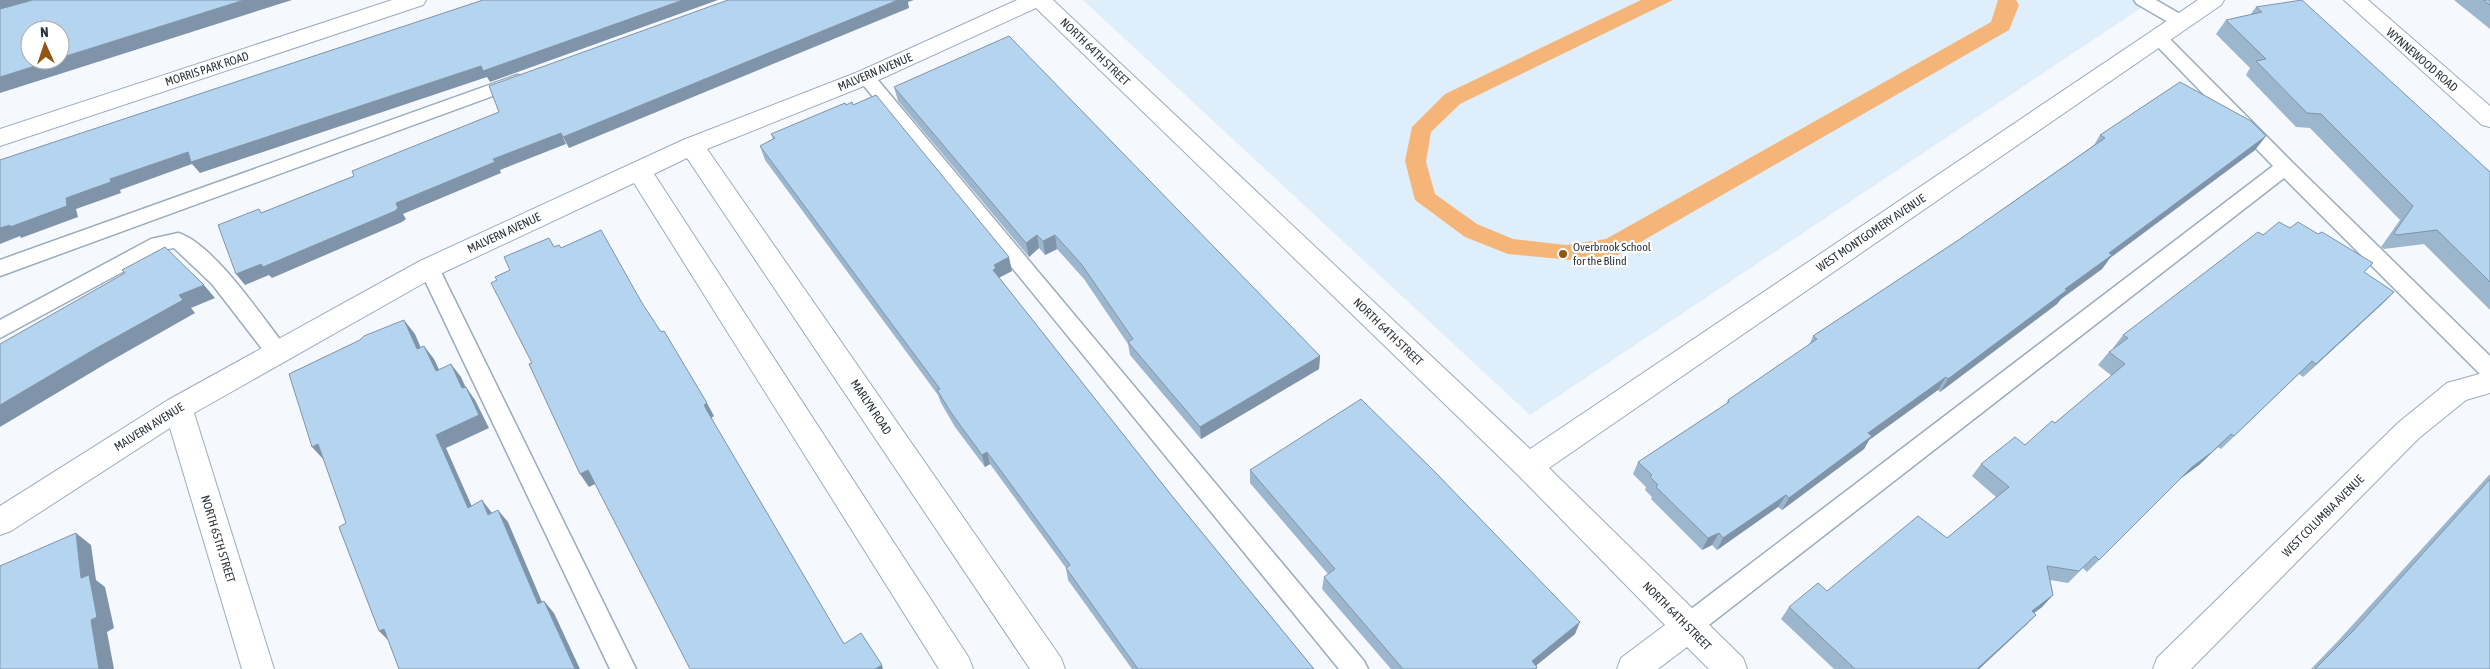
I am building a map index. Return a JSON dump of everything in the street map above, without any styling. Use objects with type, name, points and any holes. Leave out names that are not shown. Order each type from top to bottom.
[{"type":"street","name":"MORRIS PARK ROAD","points":[[0,138],[415,0]]},
{"type":"street","name":"MALVERN AVENUE","points":[[0,522],[178,408],[429,268],[692,146],[866,77],[1036,0]]},
{"type":"street","name":"NORTH 64TH STREET","points":[[1040,0],[1528,466],[1731,669]]},
{"type":"street","name":"WEST MONTGOMERY AVENUE","points":[[1528,466],[2213,0]]},
{"type":"street","name":"WYNNEWOOD ROAD","points":[[2355,0],[2490,119]]},
{"type":"street","name":"MARLYN ROAD","points":[[692,146],[1049,669]]},
{"type":"street","points":[[639,170],[957,669]]},
{"type":"street","name":"WEST COLUMBIA AVENUE","points":[[2170,669],[2409,430],[2457,390],[2490,382]]},
{"type":"street","name":"NORTH 65TH STREET","points":[[178,408],[258,669]]},
{"type":"street","points":[[1633,669],[1687,627]]},
{"type":"lane","points":[[2143,0],[2181,22]]},
{"type":"lane","points":[[2158,37],[2285,167],[2490,370]]},
{"type":"lane","points":[[0,268],[534,75]]},
{"type":"lane","points":[[866,77],[1355,669]]},
{"type":"lane","points":[[1687,627],[2285,167]]},
{"type":"lane","points":[[0,330],[158,244],[178,240],[192,250],[222,282],[277,352]]},
{"type":"lane","points":[[429,268],[623,669]]},
{"type":"shaded area","name":"Overbrook School for the Blind","points":[[1083,0],[2153,0],[1530,415]]},
{"type":"shaded area","points":[[1641,0],[1673,0],[1460,104],[1431,132],[1426,162],[1435,194],[1477,224],[1513,239],[1566,245],[1606,239],[1991,22],[1998,0],[2016,0],[2019,5],[2009,30],[1618,255],[1570,260],[1508,254],[1465,237],[1415,200],[1405,161],[1412,127],[1445,94]]},
{"type":"building","points":[[33,0],[244,0],[70,55],[70,20],[20,20],[20,70],[22,70],[0,77],[0,9]]},
{"type":"building","points":[[483,0],[683,0],[483,71],[481,66],[191,162],[188,152],[110,179],[111,182],[66,198],[67,206],[10,227],[10,225],[0,228],[0,160]]},
{"type":"building","points":[[728,0],[898,0],[563,137],[561,133],[493,159],[495,162],[396,203],[398,208],[395,211],[263,267],[261,264],[236,274],[218,225],[259,209],[261,213],[354,176],[352,171],[499,112],[489,86]]},
{"type":"building","points":[[2302,0],[2490,172],[2490,282],[2437,230],[2397,235],[2394,233],[2413,206],[2321,114],[2307,113],[2256,61],[2266,59],[2226,20],[2262,12],[2256,7]]},
{"type":"building","points":[[2483,0],[2490,0],[2490,5]]},
{"type":"building","points":[[1009,36],[1320,356],[1200,427],[1128,342],[1133,339],[1082,265],[1055,235],[1043,241],[1037,235],[1026,243],[894,87]]},
{"type":"building","points":[[2180,82],[2251,121],[2266,136],[2109,253],[2112,255],[1948,379],[1946,377],[1868,433],[1872,436],[1789,498],[1786,495],[1723,538],[1719,533],[1708,538],[1656,487],[1658,485],[1650,477],[1652,475],[1638,462],[1729,402],[1728,400],[1817,339],[1813,336],[1960,239],[2105,138],[2100,135]]},
{"type":"building","points":[[876,95],[1009,257],[994,265],[996,268],[993,270],[1172,496],[1314,669],[1138,669],[1066,568],[1070,565],[987,452],[982,455],[952,414],[937,390],[940,389],[760,146],[775,138],[771,134],[845,103],[846,105],[852,102],[853,105]]},
{"type":"building","points":[[2279,222],[2290,228],[2298,222],[2318,234],[2322,232],[2373,263],[2364,272],[2394,292],[2316,364],[2312,361],[2234,436],[2231,434],[2192,467],[2099,560],[2095,556],[2079,571],[2047,566],[2053,595],[2032,611],[2036,615],[1977,669],[1855,669],[1789,607],[1818,583],[1827,591],[1918,516],[1947,538],[2009,487],[1981,464],[2015,437],[2025,445],[2052,421],[2055,423],[2125,364],[2109,352],[2128,338],[2123,335],[2258,232],[2263,235]]},
{"type":"building","points":[[601,230],[642,303],[661,332],[664,331],[707,403],[704,405],[706,409],[844,644],[861,633],[882,665],[875,669],[690,669],[588,470],[580,474],[529,364],[532,363],[491,283],[497,280],[495,277],[510,270],[504,257],[549,238],[554,247],[559,245],[561,248]]},
{"type":"building","points":[[165,247],[204,285],[179,295],[183,300],[0,405],[0,344],[125,273],[122,270]]},
{"type":"building","points":[[404,320],[417,349],[424,346],[436,371],[451,364],[462,388],[466,387],[479,415],[436,435],[468,508],[482,500],[488,515],[498,510],[538,604],[544,601],[575,669],[399,669],[384,629],[379,631],[339,527],[346,523],[318,444],[312,447],[289,374],[360,340],[364,336]]},
{"type":"building","points":[[1361,399],[1434,471],[1580,622],[1532,661],[1537,667],[1535,669],[1403,669],[1324,577],[1335,569],[1250,470]]},
{"type":"building","points":[[2490,479],[2490,669],[2315,669],[2353,631]]},
{"type":"building","points":[[76,533],[81,578],[89,575],[97,617],[91,620],[99,669],[0,669],[0,566]]},
{"type":"place","name":"Overbrook School for the Blind","points":[[1563,254]]}]
